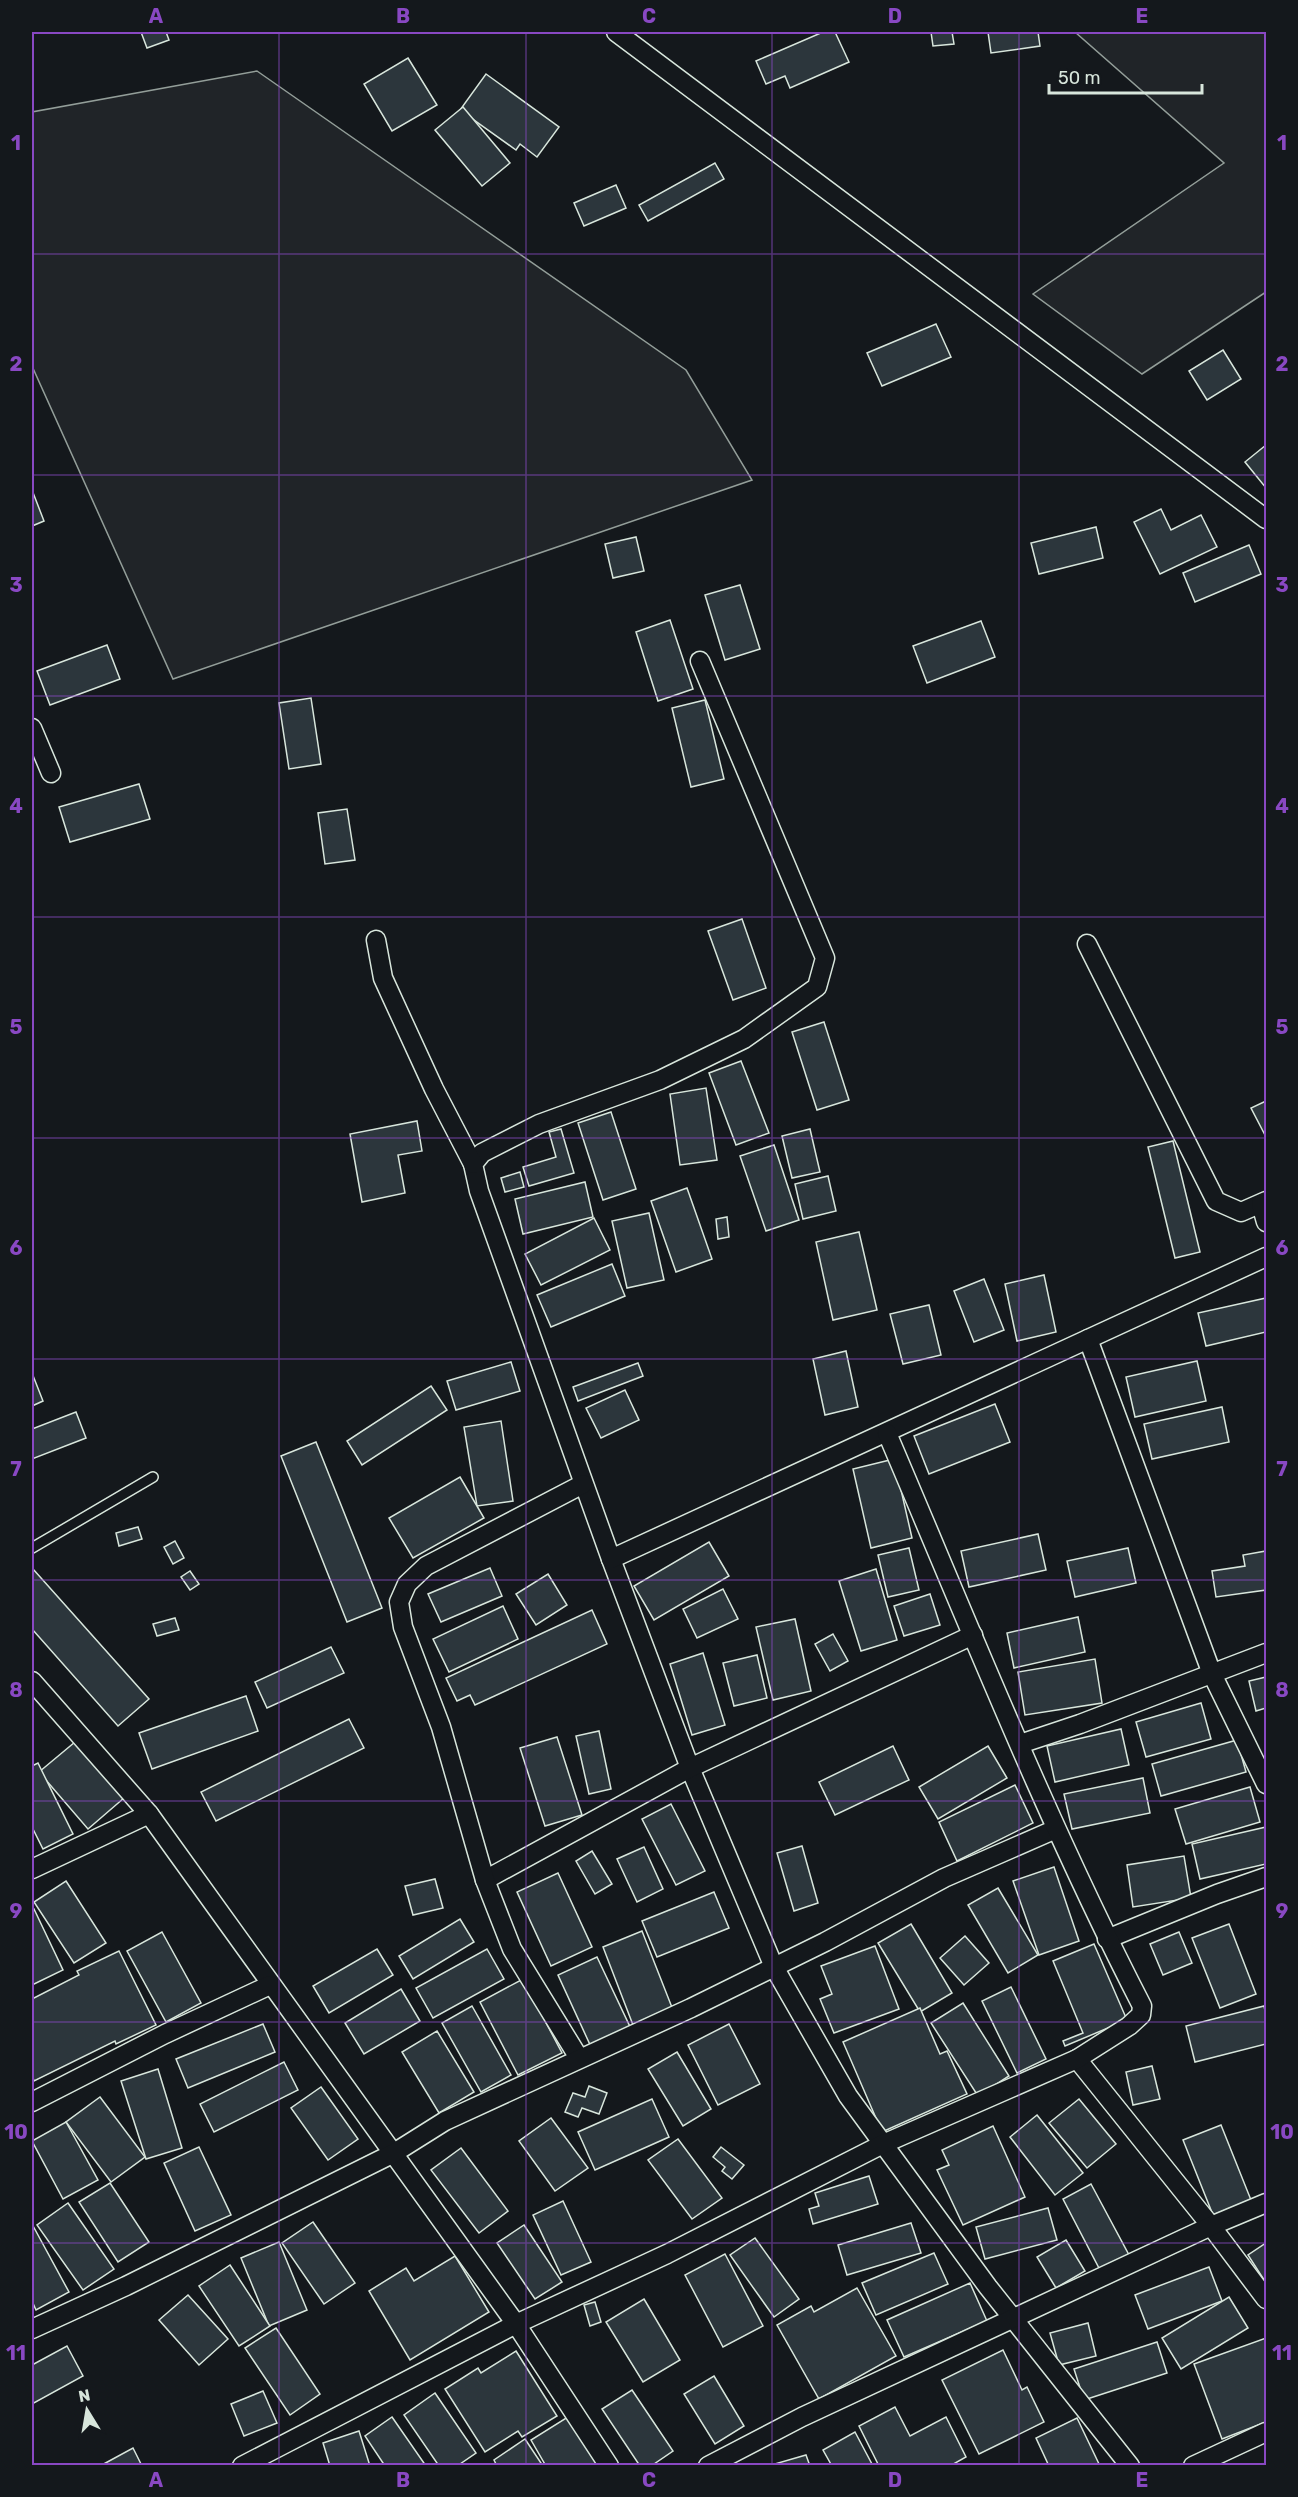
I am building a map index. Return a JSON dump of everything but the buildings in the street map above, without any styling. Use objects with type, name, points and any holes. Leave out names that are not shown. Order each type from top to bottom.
[{"type":"street","points":[[616,32],[1266,519]]},
{"type":"street","points":[[473,1164],[483,1153],[539,1124],[660,1080],[744,1040],[817,987],[825,958],[700,661]]},
{"type":"street","points":[[32,728],[51,773]]},
{"type":"street","points":[[375,940],[383,978],[434,1089],[473,1164],[479,1191],[610,1559],[690,1768],[774,1967],[848,2096],[1014,2319],[1130,2466]]},
{"type":"street","points":[[1087,944],[1216,1201],[1241,1212],[1264,1202],[1266,1221]]},
{"type":"street","points":[[610,1559],[1266,1257]]},
{"type":"street","points":[[1088,1339],[1212,1674],[1266,1784]]},
{"type":"street","points":[[242,2466],[516,2324],[667,2254],[883,2144],[1077,2059],[1129,2026],[1141,2015],[1142,2006],[1107,1939],[1056,1829],[887,1433]]},
{"type":"street","points":[[579,2058],[512,1949],[485,1880],[441,1727],[403,1627],[399,1602],[407,1584],[426,1566],[583,1484]]},
{"type":"street","points":[[485,1880],[690,1768],[973,1635]]},
{"type":"street","points":[[1020,1743],[1080,1724],[1266,1653]]},
{"type":"street","points":[[32,1681],[149,1814],[516,2324],[609,2466]]},
{"type":"street","points":[[32,1869],[149,1814]]},
{"type":"street","points":[[32,2329],[126,2286],[394,2153],[446,2121],[691,2008],[825,1942],[944,1878],[1056,1829]]},
{"type":"street","points":[[1107,1939],[1217,1894],[1266,1877]]},
{"type":"street","points":[[32,2102],[165,2034],[270,1985]]},
{"type":"street","points":[[1077,2059],[1211,2226],[1266,2299]]},
{"type":"street","points":[[708,2466],[802,2417],[1211,2226],[1266,2203]]},
{"type":"street","points":[[1193,2466],[1266,2432]]},
{"type":"lane","points":[[32,1548],[153,1477]]},
{"type":"shaded area","points":[[1075,32],[1266,32],[1266,292],[1142,374],[1033,294],[1224,163]]},
{"type":"shaded area","points":[[257,71],[686,370],[752,480],[173,679],[32,366],[32,112]]}]
